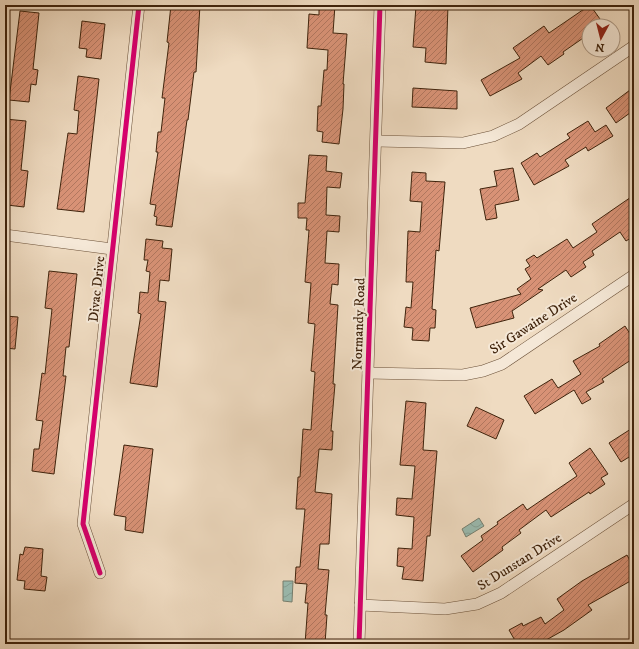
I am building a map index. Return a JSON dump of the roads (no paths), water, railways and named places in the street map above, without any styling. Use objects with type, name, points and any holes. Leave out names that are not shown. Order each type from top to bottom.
[{"type":"street","name":"Divac Drive","points":[[100,573],[83,524],[139,5]]},
{"type":"street","name":"Normandy Road","points":[[359,644],[377,141],[380,5]]},
{"type":"street","points":[[377,141],[462,143],[493,136],[519,124],[634,46]]},
{"type":"street","points":[[5,235],[112,249]]},
{"type":"street","name":"Sir Gawaine Drive","points":[[368,373],[463,375],[496,366],[530,346],[634,275]]},
{"type":"street","name":"St Dunstan Drive","points":[[360,605],[445,609],[477,604],[501,593],[634,504]]},
{"type":"water","points":[[479,518],[484,526],[466,537],[462,529]]},
{"type":"water","points":[[283,581],[293,581],[292,602],[283,601]]}]
